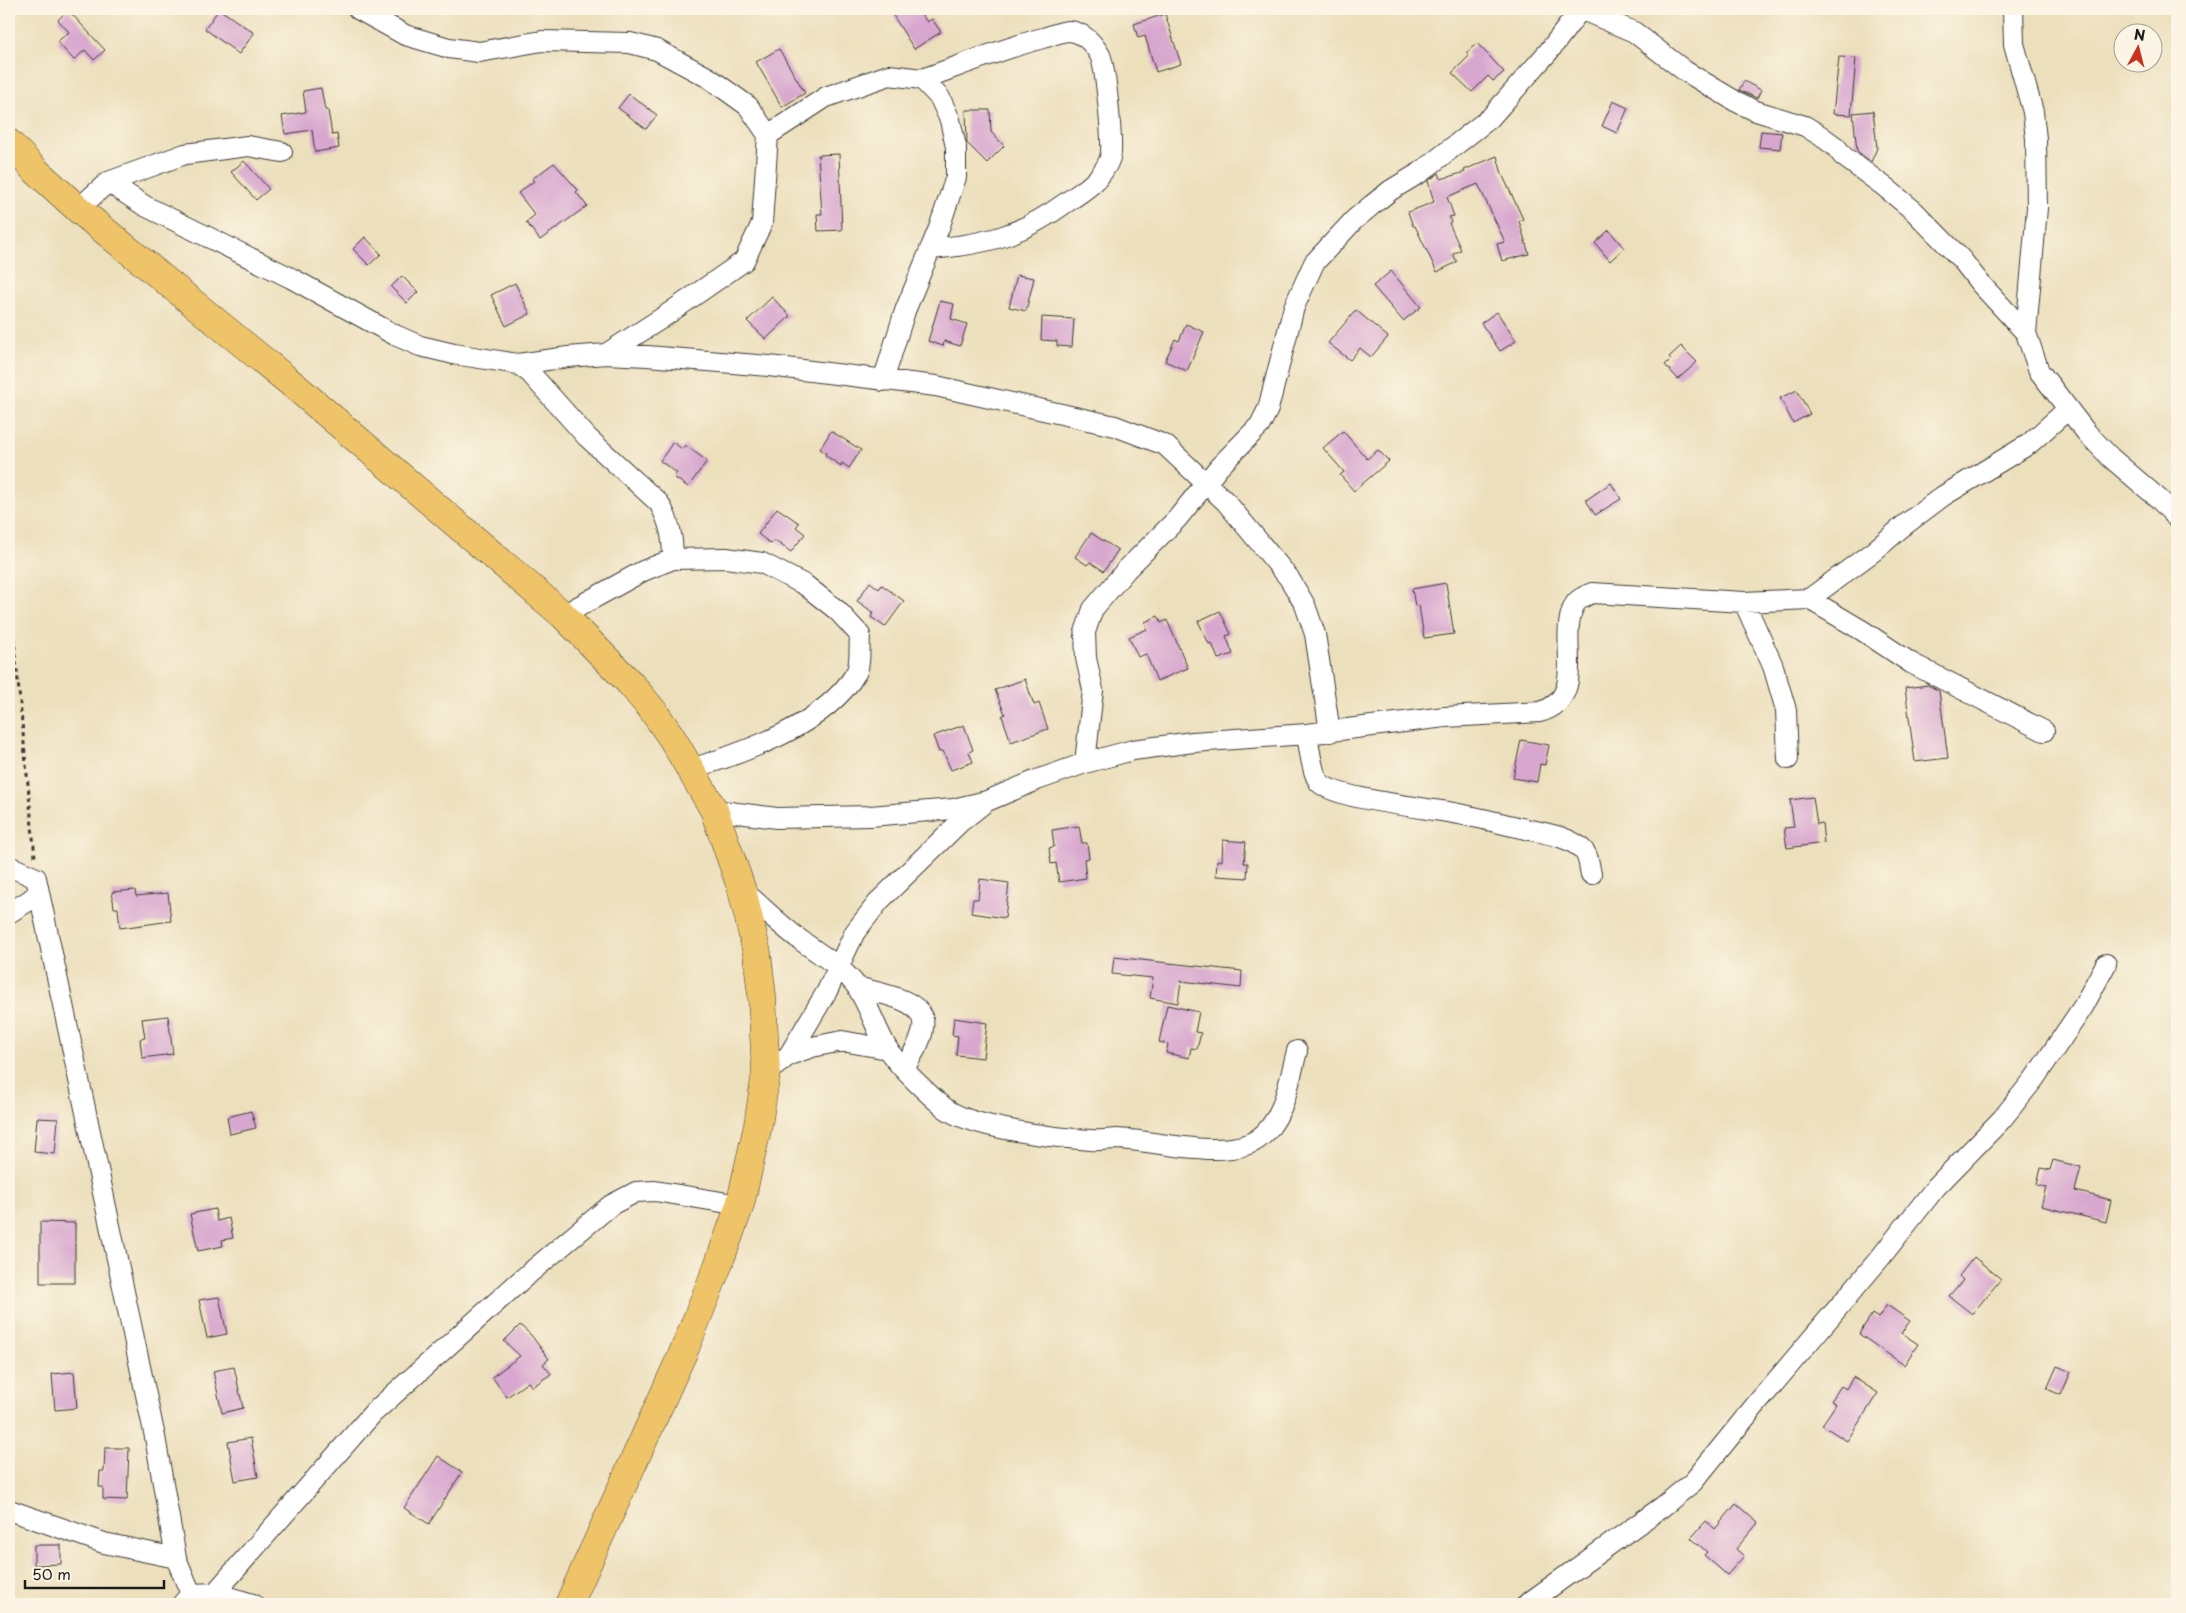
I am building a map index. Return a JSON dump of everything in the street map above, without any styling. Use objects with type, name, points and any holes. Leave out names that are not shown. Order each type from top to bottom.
[{"type":"main road","points":[[9,143],[34,170],[78,209],[297,388],[563,615],[630,683],[654,712],[691,769],[714,810],[742,890],[759,970],[766,1073],[758,1125],[740,1205],[686,1346],[570,1604]]},
{"type":"street","points":[[358,9],[405,35],[449,48],[479,52],[551,41],[630,43],[657,50],[709,78],[748,106],[768,136],[762,223],[744,261],[606,354]]},
{"type":"street","points":[[1085,763],[1093,690],[1086,658],[1085,632],[1093,609],[1126,570],[1177,519],[1205,483],[1260,425],[1268,408],[1294,307],[1314,263],[1360,215],[1391,190],[1422,172],[1490,118],[1549,51],[1581,9],[1634,32],[1685,71],[1735,101],[1756,111],[1805,126],[1821,136],[1836,147],[1843,156],[1885,186],[1914,211],[1962,260],[1979,282],[2026,333]]},
{"type":"street","points":[[2013,9],[2014,44],[2033,112],[2036,139],[2036,208],[2026,333],[2039,371],[2068,410],[2110,457],[2159,499],[2177,518]]},
{"type":"street","points":[[768,136],[826,97],[889,75],[922,79],[1016,45],[1067,31],[1079,33],[1090,41],[1101,57],[1107,95],[1110,147],[1107,165],[1096,180],[1041,220],[1024,229],[992,241],[969,246],[930,249]]},
{"type":"street","points":[[883,381],[905,311],[956,177],[956,148],[950,120],[940,98],[922,79]]},
{"type":"street","points":[[78,209],[108,182],[185,154],[248,146],[282,152]]},
{"type":"street","points":[[108,182],[144,206],[291,278],[395,335],[420,346],[454,354],[518,364],[606,354],[769,366],[936,386],[1114,426],[1165,445],[1226,502],[1288,578],[1305,605],[1315,634],[1330,732]]},
{"type":"street","points":[[518,364],[530,373],[587,437],[659,503],[667,516],[673,538],[673,560]]},
{"type":"street","points":[[1809,599],[1874,551],[1943,496],[2029,444],[2068,410]]},
{"type":"street","points":[[563,615],[642,571],[673,560],[726,558],[762,563],[805,585],[838,611],[860,635],[857,671],[815,716],[750,749],[691,769]]},
{"type":"street","points":[[714,810],[777,818],[870,816],[952,808],[987,801],[1037,780],[1085,763],[1133,750],[1193,742],[1330,732],[1436,718],[1550,710],[1560,703],[1566,693],[1570,624],[1573,606],[1580,598],[1592,593],[1744,602],[1809,599],[1863,630],[1911,663],[2044,731]]},
{"type":"street","points":[[1744,602],[1773,666],[1786,710],[1788,759]]},
{"type":"street","points":[[1307,734],[1315,773],[1319,782],[1330,789],[1356,797],[1459,814],[1543,832],[1570,841],[1583,849],[1587,856],[1591,874]]},
{"type":"street","points":[[789,1055],[839,967],[855,932],[880,900],[959,823],[987,801]]},
{"type":"street","points":[[9,866],[38,885],[155,1437],[176,1558],[186,1599],[215,1593],[253,1604]]},
{"type":"street","points":[[9,913],[30,900],[38,885]]},
{"type":"street","points":[[742,890],[798,939],[839,967],[857,987],[888,1049],[904,1069],[946,1109],[968,1119],[1019,1131],[1093,1141],[1118,1139],[1181,1148],[1237,1148],[1257,1140],[1274,1124],[1286,1095],[1297,1051]]},
{"type":"street","points":[[1526,1604],[1662,1507],[1693,1482],[1880,1258],[1936,1187],[2002,1119],[2034,1079],[2084,1007],[2106,964]]},
{"type":"street","points":[[857,987],[899,998],[917,1009],[924,1018],[920,1037],[904,1069]]},
{"type":"street","points":[[766,1073],[789,1055],[812,1047],[842,1041],[888,1049]]},
{"type":"street","points":[[215,1593],[373,1413],[520,1281],[611,1205],[636,1192],[656,1191],[740,1205]]},
{"type":"street","points":[[9,1510],[104,1543],[176,1558]]},
{"type":"path","points":[[9,614],[14,640],[38,885]]},
{"type":"building","points":[[219,9],[254,33],[239,54],[205,29]]},
{"type":"building","points":[[889,9],[918,9],[927,22],[932,19],[941,32],[914,49]]},
{"type":"building","points":[[68,10],[105,50],[94,60],[85,50],[74,60],[57,42],[69,32],[58,20]]},
{"type":"building","points":[[1165,14],[1181,64],[1156,72],[1145,36],[1138,38],[1134,24]]},
{"type":"building","points":[[1477,43],[1504,72],[1493,81],[1488,76],[1472,92],[1452,73],[1469,56],[1466,53]]},
{"type":"building","points":[[779,49],[805,93],[782,107],[756,62]]},
{"type":"building","points":[[1839,57],[1856,58],[1851,115],[1833,114]]},
{"type":"building","points":[[1744,81],[1761,90],[1757,98],[1739,90]]},
{"type":"building","points":[[321,88],[325,110],[328,110],[332,135],[337,134],[339,148],[315,152],[312,130],[285,134],[282,116],[306,112],[303,91]]},
{"type":"building","points":[[629,94],[657,115],[646,129],[618,108]]},
{"type":"building","points":[[1613,101],[1628,108],[1617,133],[1602,126]]},
{"type":"building","points":[[966,110],[990,110],[991,132],[1004,146],[987,163],[967,143]]},
{"type":"building","points":[[1873,111],[1877,148],[1871,162],[1857,151],[1853,113]]},
{"type":"building","points":[[1761,131],[1782,133],[1780,149],[1759,147]]},
{"type":"building","points":[[839,154],[842,230],[818,231],[817,214],[822,214],[818,155]]},
{"type":"building","points":[[1497,156],[1502,174],[1523,219],[1519,221],[1529,254],[1502,261],[1497,244],[1505,242],[1478,184],[1447,197],[1454,216],[1449,217],[1451,222],[1449,223],[1461,250],[1453,254],[1457,262],[1437,272],[1415,226],[1413,226],[1408,212],[1434,202],[1428,181],[1439,173],[1441,179],[1465,172],[1464,170]]},
{"type":"building","points":[[244,161],[269,189],[256,200],[231,172]]},
{"type":"building","points":[[554,163],[578,190],[576,192],[587,206],[540,240],[526,222],[535,215],[518,193],[534,181],[532,179]]},
{"type":"building","points":[[1609,230],[1624,248],[1610,261],[1595,243]]},
{"type":"building","points":[[365,237],[381,254],[369,265],[353,249]]},
{"type":"building","points":[[1391,271],[1421,307],[1403,321],[1373,286]]},
{"type":"building","points":[[1017,275],[1034,278],[1026,311],[1009,307]]},
{"type":"building","points":[[402,276],[418,292],[407,303],[391,287]]},
{"type":"building","points":[[515,283],[530,314],[506,326],[491,295]]},
{"type":"building","points":[[772,297],[790,316],[766,339],[747,321]]},
{"type":"building","points":[[940,301],[954,304],[951,319],[967,324],[960,346],[944,341],[943,346],[928,341]]},
{"type":"building","points":[[1356,310],[1388,337],[1371,357],[1360,348],[1350,360],[1328,343]]},
{"type":"building","points":[[1497,312],[1516,341],[1500,351],[1481,323]]},
{"type":"building","points":[[1042,317],[1074,319],[1072,347],[1057,346],[1057,341],[1041,340]]},
{"type":"building","points":[[1186,324],[1204,332],[1187,371],[1165,361],[1175,339],[1179,341]]},
{"type":"building","points":[[1681,346],[1697,362],[1678,379],[1665,365],[1671,359],[1669,357]]},
{"type":"building","points":[[1797,390],[1810,414],[1793,423],[1780,398]]},
{"type":"building","points":[[831,431],[861,450],[849,468],[842,463],[841,466],[825,455],[826,453],[820,449]]},
{"type":"building","points":[[1343,431],[1367,459],[1378,450],[1389,461],[1354,491],[1340,475],[1344,472],[1323,448]]},
{"type":"building","points":[[673,442],[682,449],[685,445],[707,461],[688,487],[674,477],[677,473],[660,461]]},
{"type":"building","points":[[1611,483],[1621,499],[1595,515],[1586,500]]},
{"type":"building","points":[[777,508],[799,523],[796,527],[805,534],[791,552],[774,540],[771,544],[758,534]]},
{"type":"building","points":[[1091,533],[1118,550],[1104,571],[1090,562],[1087,565],[1075,557]]},
{"type":"building","points":[[870,582],[879,589],[882,585],[904,601],[885,627],[871,617],[874,613],[857,601]]},
{"type":"building","points":[[1446,583],[1454,634],[1424,638],[1419,605],[1415,606],[1412,589]]},
{"type":"building","points":[[1220,611],[1231,634],[1226,636],[1233,654],[1218,659],[1212,643],[1209,644],[1198,621]]},
{"type":"building","points":[[1158,616],[1161,623],[1167,620],[1188,668],[1157,681],[1146,654],[1138,657],[1129,637],[1147,629],[1145,622]]},
{"type":"building","points":[[1025,679],[1034,705],[1039,703],[1048,729],[1011,742],[1002,716],[1005,714],[995,690]]},
{"type":"building","points":[[1928,685],[1939,691],[1948,758],[1915,762],[1905,688]]},
{"type":"building","points":[[964,725],[973,750],[969,752],[973,762],[951,770],[943,751],[939,752],[933,736]]},
{"type":"building","points":[[1521,740],[1549,745],[1545,765],[1540,764],[1537,782],[1513,778]]},
{"type":"building","points":[[1813,797],[1817,824],[1822,823],[1824,843],[1787,848],[1784,828],[1794,827],[1790,800]]},
{"type":"building","points":[[1079,826],[1082,843],[1087,843],[1089,858],[1084,859],[1086,878],[1059,882],[1056,863],[1051,864],[1049,848],[1054,847],[1052,830]]},
{"type":"building","points":[[1223,840],[1246,842],[1244,863],[1248,863],[1247,878],[1216,876],[1217,860],[1222,861]]},
{"type":"building","points":[[980,879],[1009,883],[1005,918],[971,913],[973,899],[978,899]]},
{"type":"building","points":[[135,890],[136,896],[168,893],[171,921],[120,928],[118,908],[114,908],[112,892]]},
{"type":"building","points":[[1114,957],[1242,971],[1241,988],[1181,981],[1178,1003],[1150,998],[1153,978],[1112,974]]},
{"type":"building","points":[[1167,1005],[1199,1012],[1195,1032],[1201,1033],[1197,1049],[1191,1048],[1189,1058],[1166,1053],[1168,1044],[1159,1042]]},
{"type":"building","points":[[168,1016],[173,1054],[142,1058],[140,1039],[145,1038],[142,1019]]},
{"type":"building","points":[[954,1018],[987,1023],[983,1058],[956,1055],[958,1036],[952,1035]]},
{"type":"building","points":[[251,1111],[256,1128],[230,1134],[227,1117]]},
{"type":"building","points":[[37,1118],[58,1119],[55,1154],[34,1152]]},
{"type":"building","points":[[2053,1160],[2081,1167],[2075,1191],[2111,1200],[2106,1222],[2041,1206],[2046,1187],[2037,1185],[2041,1168],[2050,1170]]},
{"type":"building","points":[[215,1209],[217,1221],[229,1218],[233,1238],[222,1240],[223,1246],[198,1251],[190,1214]]},
{"type":"building","points":[[40,1222],[75,1223],[75,1283],[40,1283]]},
{"type":"building","points":[[1974,1257],[2001,1279],[1972,1314],[1949,1296],[1963,1280],[1959,1276]]},
{"type":"building","points":[[219,1297],[227,1334],[207,1338],[199,1300]]},
{"type":"building","points":[[1887,1305],[1910,1321],[1901,1333],[1918,1344],[1904,1365],[1859,1334],[1872,1314],[1878,1318]]},
{"type":"building","points":[[520,1325],[531,1335],[549,1359],[543,1364],[551,1374],[532,1387],[528,1382],[507,1397],[492,1377],[520,1356],[504,1341]]},
{"type":"building","points":[[2057,1366],[2071,1372],[2061,1395],[2047,1389]]},
{"type":"building","points":[[234,1367],[243,1408],[222,1413],[213,1371]]},
{"type":"building","points":[[74,1372],[77,1408],[55,1410],[52,1374]]},
{"type":"building","points":[[1853,1377],[1878,1393],[1847,1441],[1822,1425],[1836,1404],[1831,1401],[1841,1386],[1846,1389]]},
{"type":"building","points":[[251,1438],[258,1477],[235,1481],[228,1442]]},
{"type":"building","points":[[105,1448],[129,1448],[127,1500],[103,1499],[103,1487],[99,1487],[100,1471],[104,1471]]},
{"type":"building","points":[[438,1456],[462,1472],[429,1524],[404,1508]]},
{"type":"building","points":[[1736,1504],[1758,1523],[1736,1549],[1744,1556],[1727,1575],[1704,1555],[1707,1552],[1691,1538],[1706,1521],[1715,1529]]},
{"type":"building","points":[[34,1545],[61,1545],[61,1564],[34,1565]]}]
